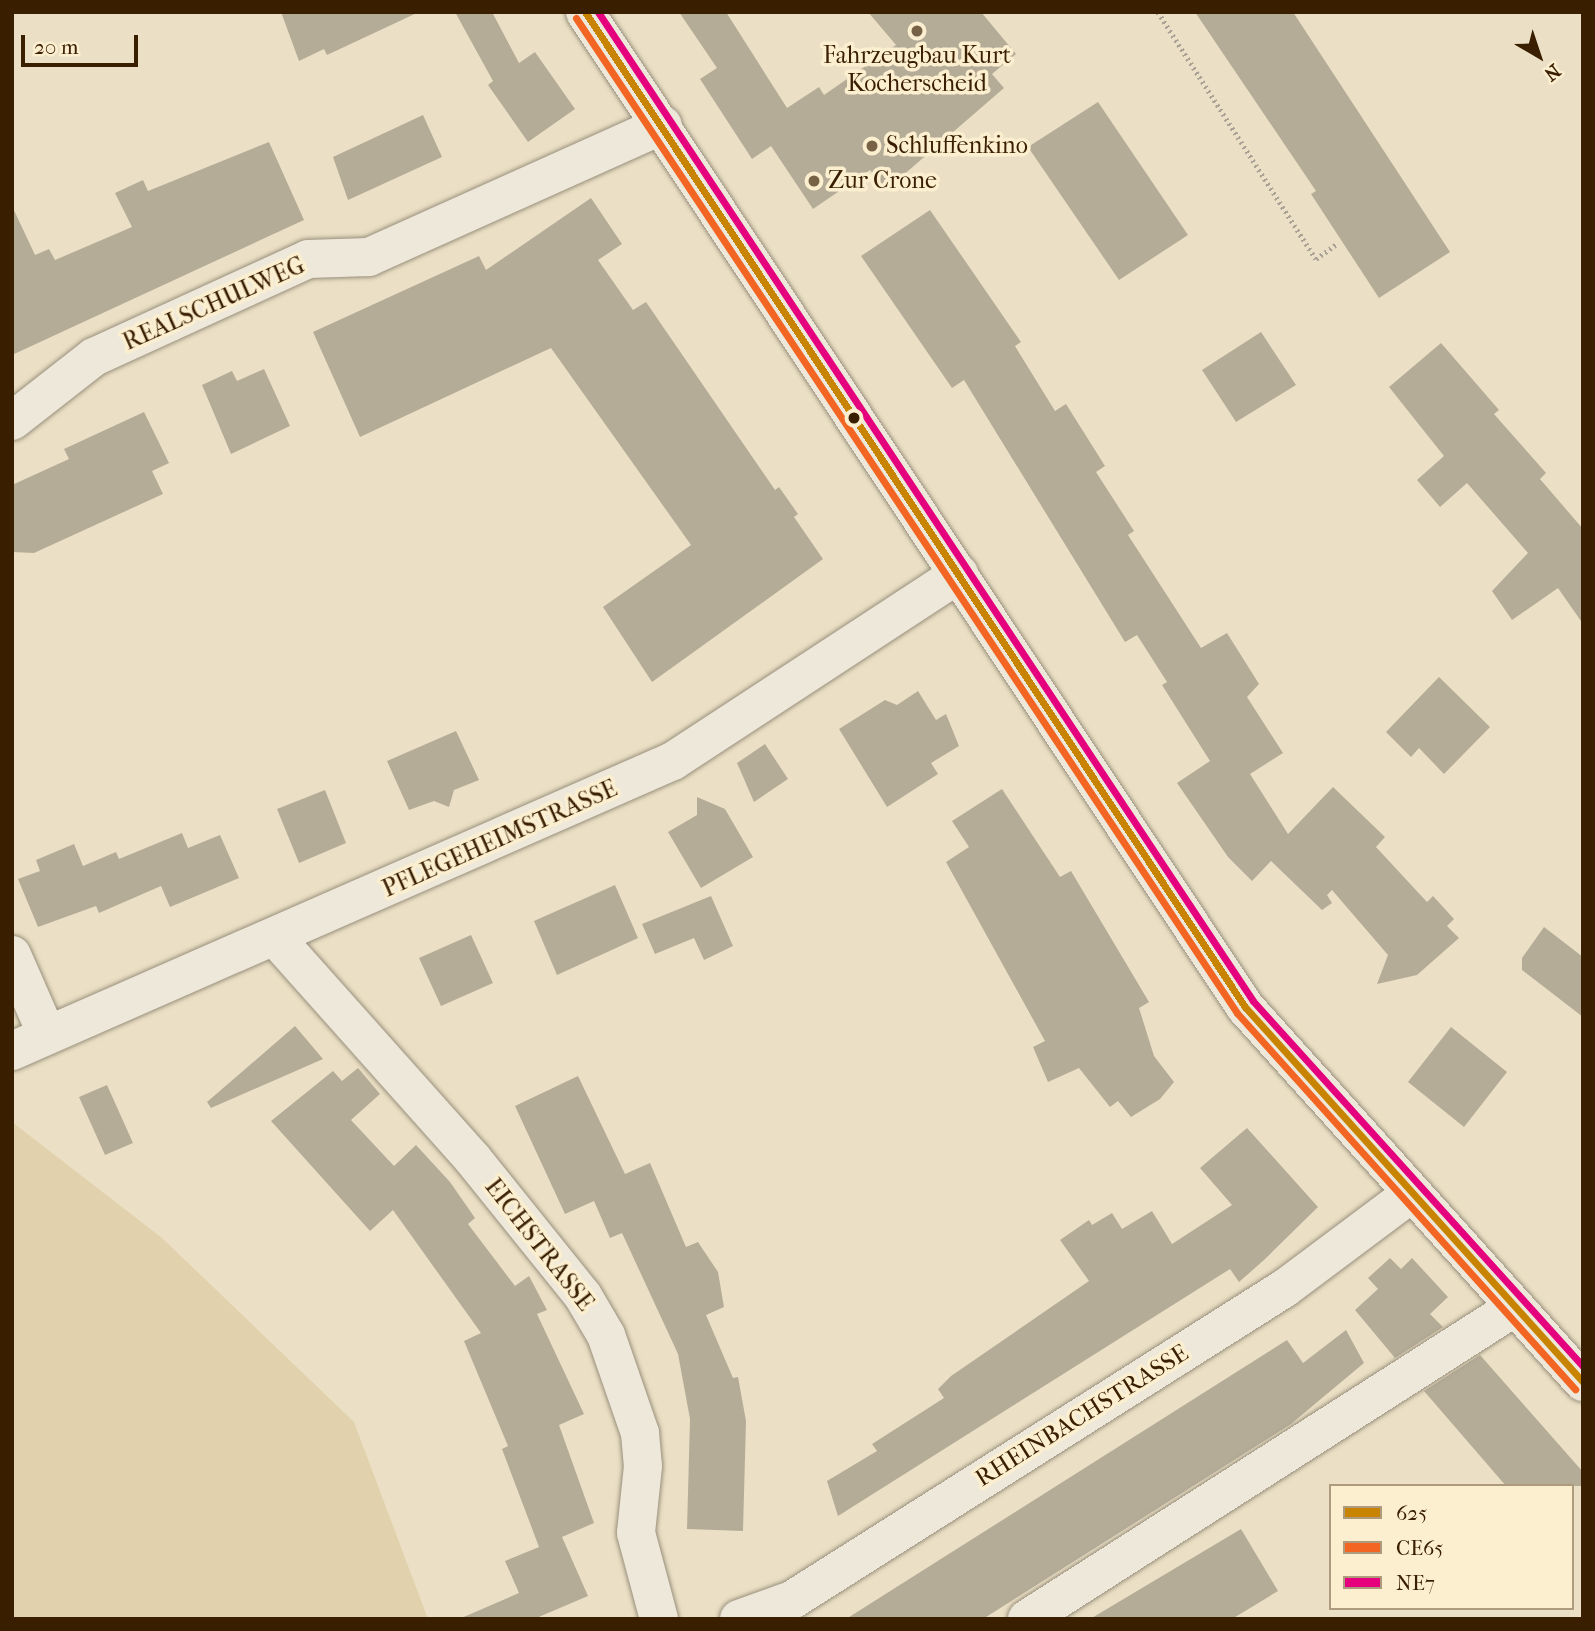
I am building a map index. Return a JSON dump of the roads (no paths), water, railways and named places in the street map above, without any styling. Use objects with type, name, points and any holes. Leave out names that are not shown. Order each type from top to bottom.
[{"type":"street","points":[[585,12],[663,125],[1245,1007],[1583,1382]]},
{"type":"street","name":"REALSCHULWEG","points":[[12,421],[94,357],[309,259],[369,257],[663,125]]},
{"type":"street","name":"PFLEGEHEIMSTRASSE","points":[[12,1051],[673,761],[959,574]]},
{"type":"street","name":"EICHSTRASSE","points":[[275,937],[472,1158],[583,1296],[606,1335],[640,1433],[643,1466],[636,1533],[659,1619]]},
{"type":"street","points":[[12,955],[47,1035]]},
{"type":"street","name":"RHEINBACHSTRASSE","points":[[740,1619],[792,1600],[1284,1289],[1412,1193]]},
{"type":"street","points":[[1027,1619],[1515,1307]]},
{"type":"place","name":"Fahrzeugbau Kurt Kocherscheid","points":[[917,31]]},
{"type":"place","name":"Schluffenkino","points":[[872,146]]},
{"type":"place","name":"Zur Crone","points":[[814,181]]}]
